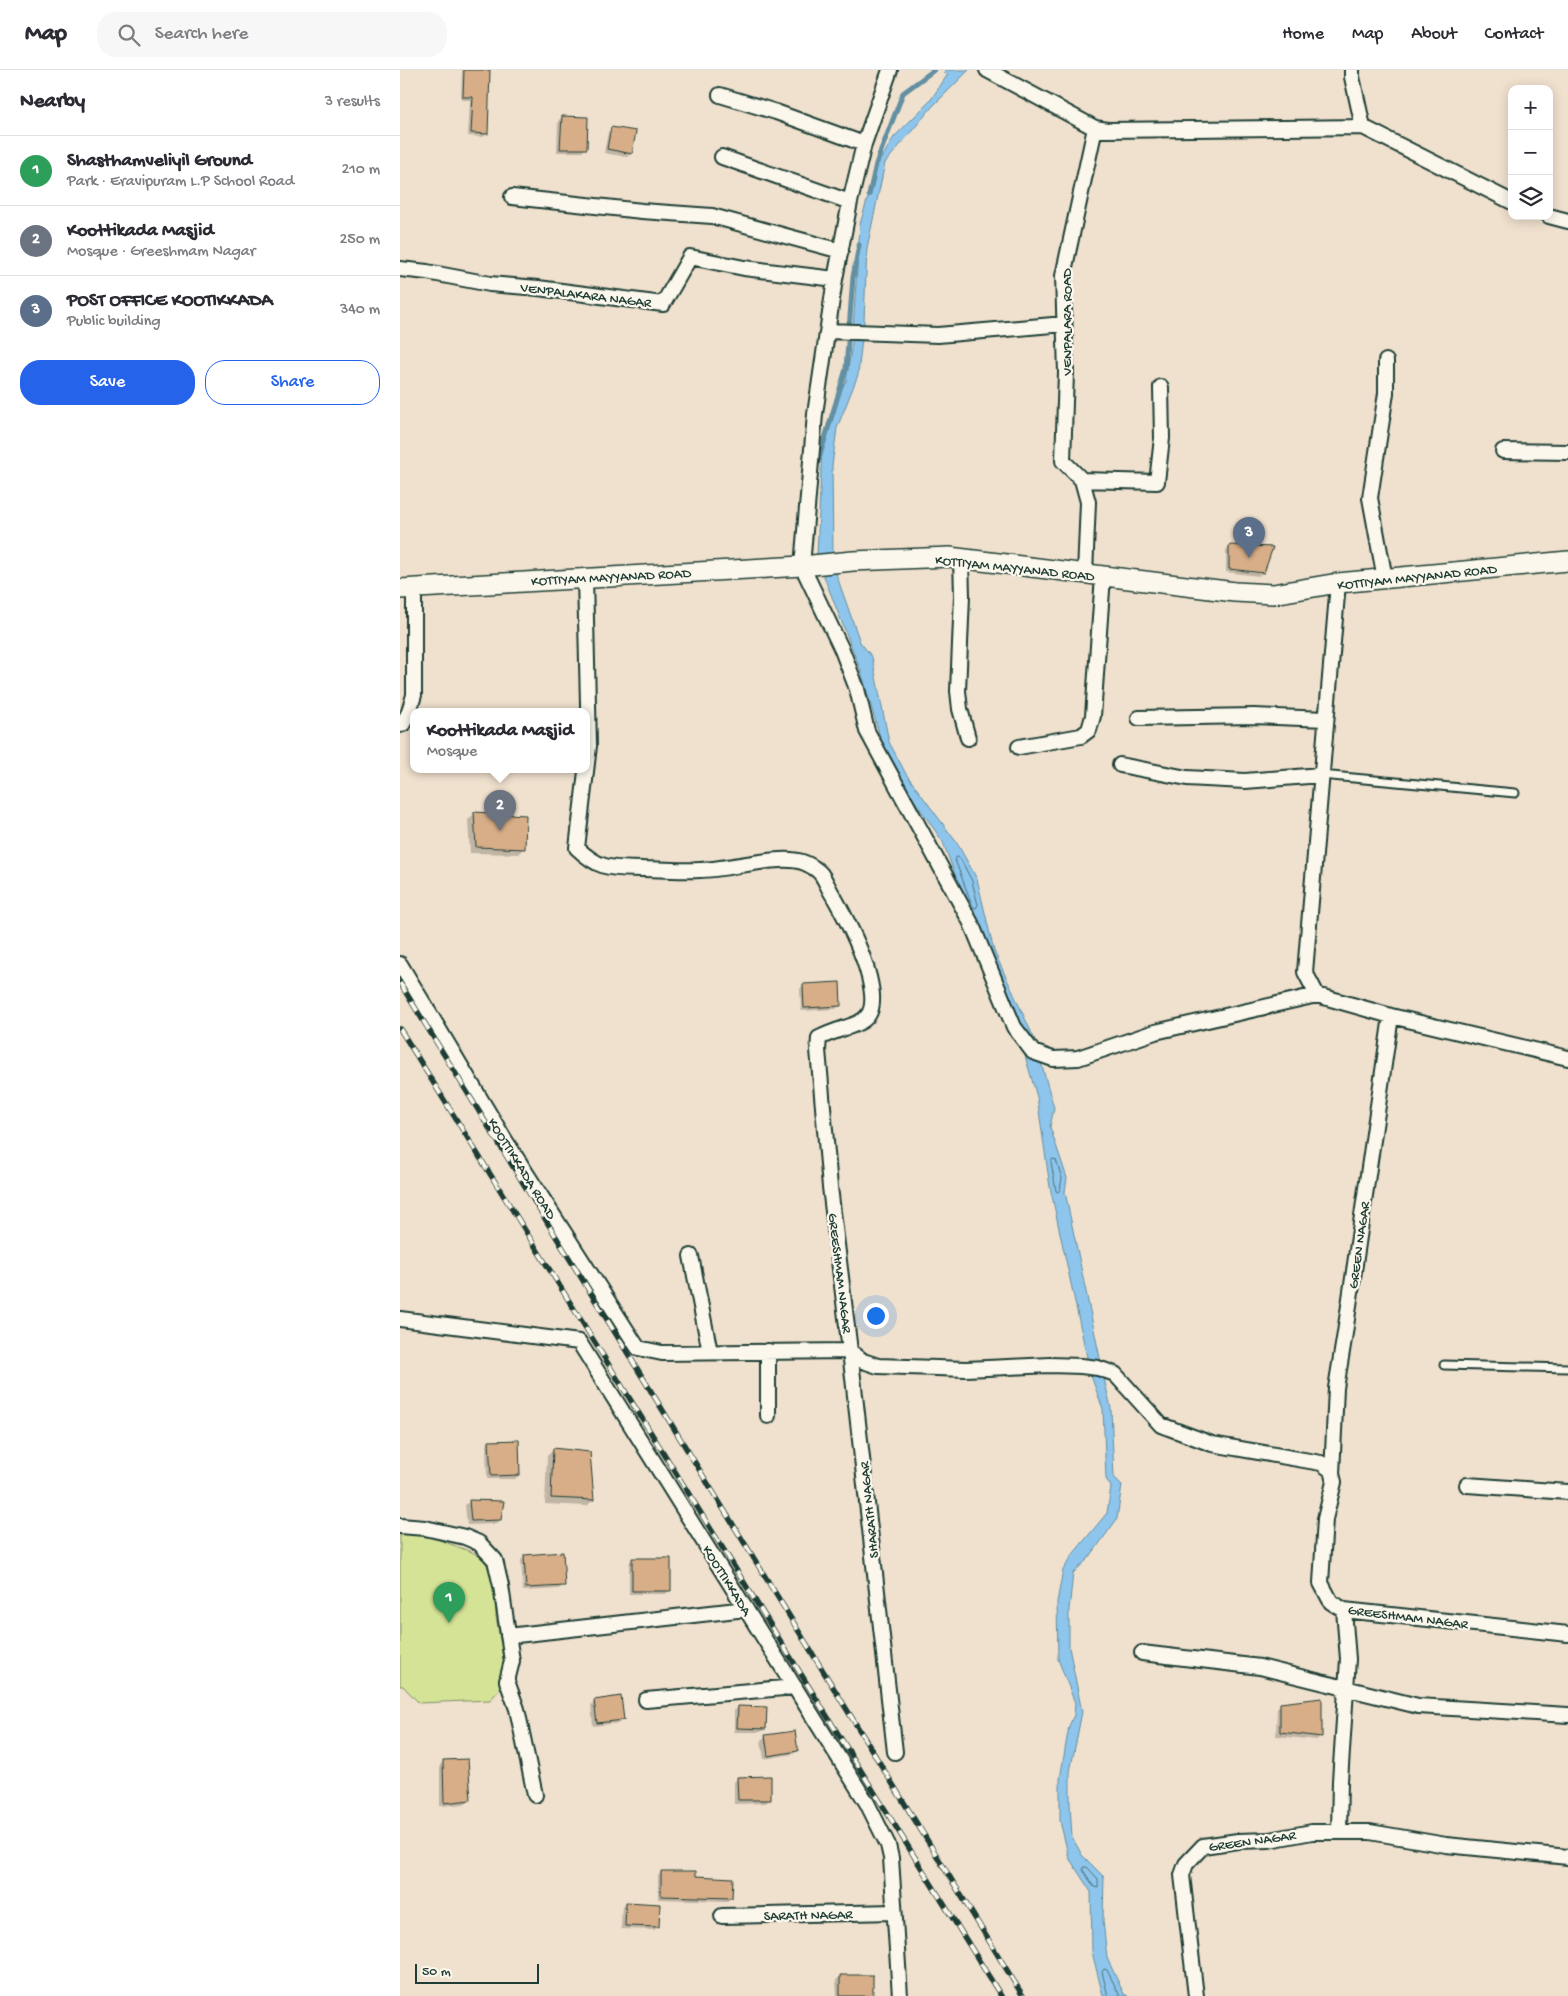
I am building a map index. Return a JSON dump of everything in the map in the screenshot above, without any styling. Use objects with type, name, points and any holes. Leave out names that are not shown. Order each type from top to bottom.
[{"type":"main road","name":"KOTTIYAM MAYYANAD ROAD","points":[[407,589],[802,566],[853,561],[949,557],[1235,592],[1273,594],[1338,583],[1568,561]]},
{"type":"street","points":[[890,70],[864,144],[850,202],[835,279],[832,331],[815,414],[802,566],[842,650],[856,689],[867,731],[971,923],[1014,1028],[1034,1052],[1052,1060],[1078,1058],[1154,1032],[1317,995],[1391,1016],[1568,1058]]},
{"type":"street","points":[[987,70],[1095,128],[1108,130],[1363,127],[1508,200]]},
{"type":"street","points":[[1352,70],[1363,127]]},
{"type":"street","points":[[720,95],[776,112],[864,144]]},
{"type":"street","name":"VENPALARA ROAD","points":[[1082,480],[1063,461],[1066,373],[1063,276],[1095,128]]},
{"type":"street","points":[[722,157],[850,202]]},
{"type":"street","points":[[512,197],[642,212],[712,216],[841,251]]},
{"type":"street","points":[[1553,217],[1568,221]]},
{"type":"street","name":"VENPALAKARA NAGAR","points":[[400,269],[490,284],[538,288],[663,304],[690,257],[744,268],[835,279]]},
{"type":"street","points":[[832,331],[938,335],[1064,324]]},
{"type":"street","points":[[1385,579],[1370,498],[1386,393],[1386,361]]},
{"type":"street","points":[[1019,747],[1081,736],[1089,730],[1092,716],[1094,575],[1088,502],[1082,480],[1157,482],[1162,438],[1161,387]]},
{"type":"street","points":[[1504,451],[1568,452]]},
{"type":"street","points":[[960,558],[962,596],[958,691],[960,709],[968,738]]},
{"type":"street","name":"GREESHMAM NAGAR","points":[[585,578],[588,708]]},
{"type":"street","points":[[1317,995],[1305,972],[1338,583]]},
{"type":"street","points":[[407,589],[414,695],[410,708]]},
{"type":"street","points":[[400,725],[403,724],[410,709]]},
{"type":"street","points":[[1139,718],[1254,716],[1326,719]]},
{"type":"street","points":[[1120,765],[1187,778],[1245,781],[1321,775]]},
{"type":"street","name":"GREESHMAM NAGAR","points":[[586,773],[577,848],[590,860],[605,867],[701,870],[790,859],[806,864],[820,872],[850,926],[868,972],[873,992],[871,1012],[868,1018],[859,1024],[819,1038],[818,1050],[830,1187],[850,1351],[862,1361],[878,1366],[966,1369],[1050,1365],[1080,1366],[1098,1368],[1115,1374],[1161,1424],[1212,1444],[1321,1462],[1331,1470],[1334,1482],[1326,1520],[1321,1583],[1332,1602],[1344,1610],[1568,1634]]},
{"type":"street","name":"KOOTTIKKADA ROAD","points":[[400,964],[505,1140],[638,1348],[662,1353],[710,1352]]},
{"type":"street","name":"GREEN NAGAR","points":[[1332,1474],[1336,1388],[1391,1016]]},
{"type":"street","points":[[691,1256],[710,1352],[850,1351]]},
{"type":"street","name":"KOOTTIKKADA","points":[[400,1319],[579,1342],[867,1803],[888,1845],[891,1852],[900,1996]]},
{"type":"street","points":[[768,1351],[768,1416]]},
{"type":"street","name":"SHARATH NAGAR","points":[[850,1351],[896,1752]]},
{"type":"street","points":[[1467,1485],[1568,1492]]},
{"type":"street","points":[[400,1526],[426,1528],[466,1537],[479,1543],[495,1560],[501,1586],[512,1662],[507,1681],[517,1709],[535,1795]]},
{"type":"street","points":[[508,1636],[746,1609]]},
{"type":"street","points":[[1338,1832],[1348,1659],[1344,1610]]},
{"type":"street","points":[[1142,1653],[1260,1667],[1418,1706],[1568,1715]]},
{"type":"street","points":[[646,1700],[795,1687]]},
{"type":"street","name":"GREEN NAGAR","points":[[1196,1996],[1182,1875],[1186,1864],[1203,1846],[1238,1841],[1269,1840],[1312,1832],[1370,1832],[1446,1845],[1568,1857]]},
{"type":"street","name":"SARATH NAGAR","points":[[722,1916],[894,1912]]},
{"type":"lane","points":[[1321,775],[1516,793]]},
{"type":"lane","points":[[1444,1365],[1568,1368]]},
{"type":"green space","points":[[400,1534],[423,1534],[472,1552],[485,1560],[496,1588],[496,1616],[505,1670],[503,1686],[490,1700],[419,1703],[403,1686],[400,1686]]},
{"type":"water","points":[[945,70],[969,70],[932,107],[885,163],[867,248],[864,321],[858,375],[837,428],[832,466],[833,553],[817,556],[822,449],[837,397],[846,381],[852,344],[860,224],[878,164],[894,137],[930,101],[948,74],[944,73]]},
{"type":"water","points":[[834,568],[860,642],[872,657],[889,742],[906,774],[957,843],[977,879],[994,951],[1034,1038],[1054,1108],[1050,1127],[1067,1178],[1065,1192],[1101,1363],[1088,1362],[1050,1187],[1037,1097],[1014,1018],[961,891],[943,842],[887,761],[861,671],[821,569]]},
{"type":"water","points":[[1090,1373],[1103,1374],[1111,1408],[1114,1477],[1122,1485],[1117,1519],[1089,1558],[1073,1573],[1069,1610],[1069,1647],[1082,1712],[1070,1772],[1072,1837],[1082,1855],[1104,1877],[1103,1920],[1107,1958],[1124,1994],[1128,1996],[1103,1996],[1092,1952],[1091,1892],[1069,1858],[1060,1821],[1060,1779],[1075,1703],[1058,1659],[1057,1602],[1063,1570],[1074,1553],[1107,1513],[1111,1487],[1106,1479],[1103,1409]]},
{"type":"building","points":[[464,70],[490,70],[488,134],[471,133],[473,97],[463,97]]},
{"type":"building","points":[[562,116],[588,117],[587,149],[560,149]]},
{"type":"building","points":[[611,127],[636,131],[632,154],[607,149]]},
{"type":"building","points":[[1229,545],[1273,547],[1264,573],[1229,569]]},
{"type":"building","points":[[474,812],[526,815],[525,849],[476,847]]},
{"type":"building","points":[[840,982],[841,1006],[804,1008],[803,984]]},
{"type":"building","points":[[519,1440],[520,1475],[491,1476],[489,1441]]},
{"type":"building","points":[[553,1448],[590,1452],[594,1500],[551,1498]]},
{"type":"building","points":[[469,1500],[504,1501],[501,1520],[471,1521]]},
{"type":"building","points":[[563,1552],[565,1586],[526,1588],[524,1555]]},
{"type":"building","points":[[632,1558],[671,1558],[671,1591],[632,1591]]},
{"type":"building","points":[[621,1696],[624,1720],[597,1723],[594,1700]]},
{"type":"building","points":[[1322,1698],[1322,1737],[1280,1732],[1280,1703]]},
{"type":"building","points":[[738,1706],[767,1707],[766,1729],[737,1728]]},
{"type":"building","points":[[795,1731],[798,1751],[768,1756],[765,1735]]},
{"type":"building","points":[[468,1759],[471,1800],[444,1803],[443,1760]]},
{"type":"building","points":[[771,1776],[771,1800],[738,1800],[737,1777]]},
{"type":"building","points":[[661,1871],[696,1871],[696,1876],[733,1878],[732,1898],[661,1896]]},
{"type":"building","points":[[626,1902],[660,1904],[659,1927],[625,1926]]},
{"type":"building","points":[[840,1975],[873,1975],[873,1996],[840,1996]]},
{"type":"waterway","points":[[869,195],[876,164],[903,93],[934,70]]},
{"type":"waterway","points":[[817,465],[846,369],[853,277],[859,245]]},
{"type":"railway","points":[[400,983],[1023,1996]]},
{"type":"railway","points":[[400,1029],[1001,1996]]},
{"type":"place","name":"POST OFFICE KOOTIKKADA","points":[[1249,558]]},
{"type":"place","name":"Koottikada Masjid","points":[[500,831]]},
{"type":"place","name":"Shasthamveliyil Ground","points":[[449,1623]]}]
